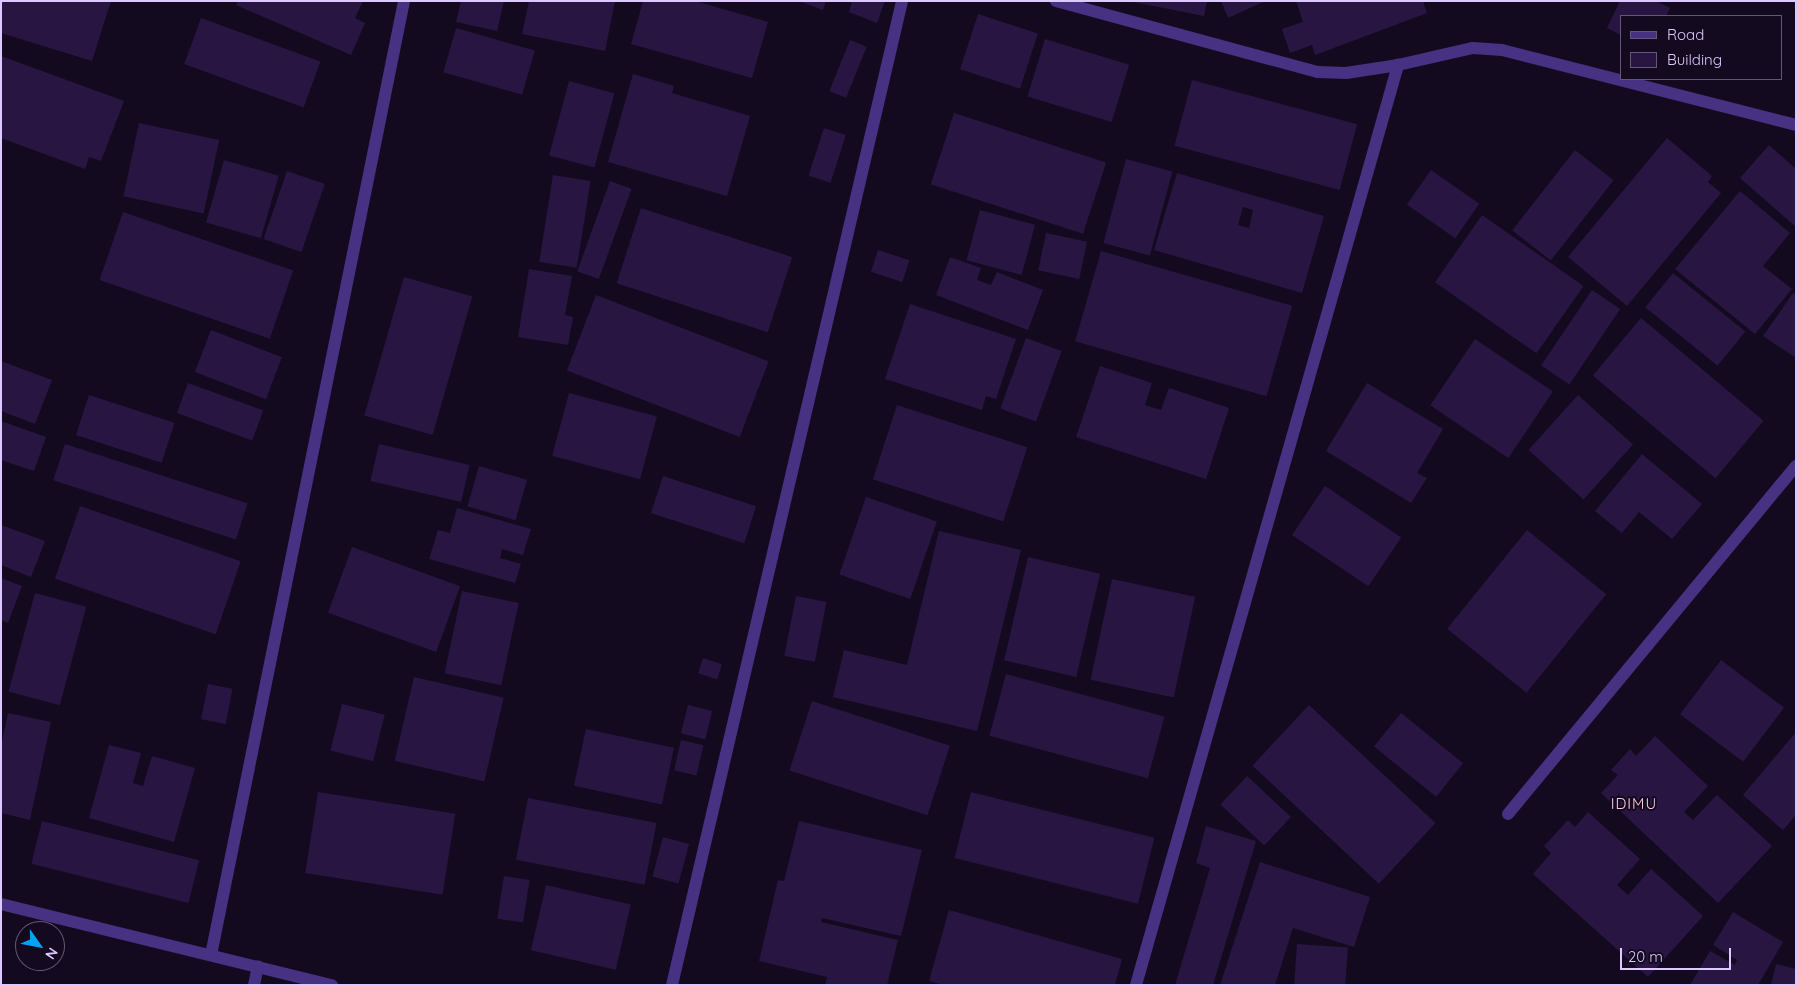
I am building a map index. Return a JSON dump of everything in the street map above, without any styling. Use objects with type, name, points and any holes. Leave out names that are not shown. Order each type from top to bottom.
[{"type":"street","points":[[211,955],[404,1]]},
{"type":"street","points":[[672,985],[902,1]]},
{"type":"street","points":[[1056,1],[1318,72],[1346,73],[1398,65],[1473,48],[1502,50],[1796,125]]},
{"type":"street","points":[[1136,985],[1398,65]]},
{"type":"street","points":[[1508,814],[1796,466]]},
{"type":"street","points":[[1,904],[332,985]]},
{"type":"street","points":[[254,985],[258,966]]},
{"type":"building","points":[[1,1],[111,1],[92,61],[1,33]]},
{"type":"building","points":[[238,1],[363,1],[355,18],[365,23],[351,55],[236,5]]},
{"type":"building","points":[[461,1],[504,1],[497,31],[456,22]]},
{"type":"building","points":[[529,1],[615,1],[605,51],[522,34]]},
{"type":"building","points":[[643,1],[695,1],[768,22],[752,78],[631,44]]},
{"type":"building","points":[[799,1],[826,1],[823,10]]},
{"type":"building","points":[[852,1],[885,1],[877,23],[849,12]]},
{"type":"building","points":[[1128,1],[1207,1],[1204,16]]},
{"type":"building","points":[[1221,1],[1265,1],[1228,18]]},
{"type":"building","points":[[1296,1],[1423,1],[1427,13],[1315,55],[1312,45],[1290,53],[1282,29],[1303,22]]},
{"type":"building","points":[[1620,1],[1656,1],[1670,8],[1666,15],[1620,15],[1620,34],[1607,28]]},
{"type":"building","points":[[978,14],[1038,33],[1020,89],[960,69]]},
{"type":"building","points":[[201,18],[320,61],[304,107],[184,64]]},
{"type":"building","points":[[456,28],[535,51],[522,95],[443,72]]},
{"type":"building","points":[[1045,39],[1129,65],[1112,122],[1027,96]]},
{"type":"building","points":[[850,40],[867,47],[846,98],[829,91]]},
{"type":"building","points":[[1,56],[124,101],[101,161],[89,157],[85,169],[1,138]]},
{"type":"building","points":[[633,74],[674,86],[672,93],[750,116],[727,196],[608,162]]},
{"type":"building","points":[[1192,80],[1357,124],[1340,190],[1174,146]]},
{"type":"building","points":[[569,81],[614,93],[594,168],[549,155]]},
{"type":"building","points":[[954,113],[1106,162],[1083,234],[931,184]]},
{"type":"building","points":[[139,123],[219,140],[204,213],[123,196]]},
{"type":"building","points":[[824,128],[846,135],[830,183],[809,176]]},
{"type":"building","points":[[1667,138],[1712,176],[1708,182],[1721,193],[1627,306],[1568,257]]},
{"type":"building","points":[[1769,145],[1796,169],[1796,227],[1740,178]]},
{"type":"building","points":[[1575,150],[1614,180],[1551,261],[1512,230]]},
{"type":"building","points":[[1126,159],[1172,171],[1150,255],[1103,243]]},
{"type":"building","points":[[224,160],[279,176],[261,238],[206,222]]},
{"type":"building","points":[[1431,170],[1479,204],[1455,238],[1407,204]]},
{"type":"building","points":[[287,171],[325,184],[301,252],[264,239]]},
{"type":"building","points":[[1177,173],[1324,216],[1302,293],[1154,250]],"holes":[[[1243,207],[1253,210],[1249,228],[1238,225]]]},
{"type":"building","points":[[553,175],[591,181],[577,268],[539,262]]},
{"type":"building","points":[[610,181],[632,189],[599,279],[577,271]]},
{"type":"building","points":[[1740,191],[1790,233],[1763,266],[1792,289],[1755,334],[1675,269]]},
{"type":"building","points":[[641,208],[792,257],[768,332],[617,283]]},
{"type":"building","points":[[980,210],[1035,225],[1022,275],[967,260]]},
{"type":"building","points":[[123,212],[293,271],[270,339],[100,280]]},
{"type":"building","points":[[1482,215],[1584,286],[1537,353],[1435,282]]},
{"type":"building","points":[[1046,233],[1087,242],[1079,279],[1038,270]]},
{"type":"building","points":[[878,250],[909,260],[902,282],[871,272]]},
{"type":"building","points":[[1101,251],[1292,306],[1266,396],[1075,341]]},
{"type":"building","points":[[950,257],[981,268],[977,280],[991,285],[997,272],[1043,290],[1028,330],[936,295]]},
{"type":"building","points":[[529,269],[572,276],[565,315],[573,317],[568,345],[518,337]]},
{"type":"building","points":[[1673,273],[1745,332],[1718,366],[1645,307]]},
{"type":"building","points":[[404,277],[472,297],[433,435],[364,415]]},
{"type":"building","points":[[1592,290],[1620,309],[1569,384],[1541,365]]},
{"type":"building","points":[[1793,293],[1796,295],[1796,358],[1763,336]]},
{"type":"building","points":[[596,295],[769,361],[740,437],[567,371]]},
{"type":"building","points":[[910,304],[1016,339],[996,399],[986,396],[982,410],[885,379]]},
{"type":"building","points":[[1641,318],[1764,421],[1715,478],[1593,375]]},
{"type":"building","points":[[211,330],[282,357],[266,399],[195,372]]},
{"type":"building","points":[[1026,338],[1062,351],[1036,421],[1000,408]]},
{"type":"building","points":[[1475,339],[1553,392],[1508,458],[1430,405]]},
{"type":"building","points":[[1,361],[52,380],[35,424],[1,411]]},
{"type":"building","points":[[1100,366],[1152,383],[1145,405],[1161,410],[1169,388],[1229,408],[1206,479],[1076,437]]},
{"type":"building","points":[[188,383],[263,410],[252,440],[177,413]]},
{"type":"building","points":[[1367,383],[1443,429],[1417,473],[1427,478],[1411,503],[1326,451]]},
{"type":"building","points":[[569,393],[657,417],[640,479],[552,456]]},
{"type":"building","points":[[89,395],[175,423],[162,463],[76,435]]},
{"type":"building","points":[[1578,395],[1633,445],[1583,500],[1528,450]]},
{"type":"building","points":[[897,405],[1027,447],[1003,522],[873,479]]},
{"type":"building","points":[[1,421],[46,437],[34,471],[1,460]]},
{"type":"building","points":[[65,444],[248,503],[236,539],[53,480]]},
{"type":"building","points":[[379,444],[470,465],[461,502],[370,481]]},
{"type":"building","points":[[1642,454],[1702,504],[1672,539],[1639,512],[1622,533],[1595,511]]},
{"type":"building","points":[[479,466],[527,480],[515,520],[467,506]]},
{"type":"building","points":[[663,476],[756,506],[744,543],[651,513]]},
{"type":"building","points":[[1325,486],[1401,537],[1368,586],[1292,535]]},
{"type":"building","points":[[866,497],[937,521],[910,599],[839,575]]},
{"type":"building","points":[[80,506],[241,561],[216,634],[55,579]]},
{"type":"building","points":[[457,508],[531,529],[523,555],[502,549],[500,558],[521,564],[515,583],[429,559],[438,530],[450,533]]},
{"type":"building","points":[[1,525],[45,541],[31,577],[1,565]]},
{"type":"building","points":[[1527,530],[1606,594],[1526,693],[1447,629]]},
{"type":"building","points":[[939,531],[1021,550],[977,731],[833,697],[844,650],[907,665]]},
{"type":"building","points":[[352,547],[460,586],[436,652],[328,613]]},
{"type":"building","points":[[1028,557],[1100,574],[1076,677],[1004,660]]},
{"type":"building","points":[[1,578],[22,586],[8,623],[1,620]]},
{"type":"building","points":[[1112,579],[1195,597],[1174,697],[1091,680]]},
{"type":"building","points":[[462,591],[519,603],[501,685],[445,673]]},
{"type":"building","points":[[35,593],[86,607],[60,705],[9,692]]},
{"type":"building","points":[[796,596],[826,602],[815,662],[784,656]]},
{"type":"building","points":[[703,658],[722,664],[717,679],[698,673]]},
{"type":"building","points":[[1721,660],[1784,708],[1743,762],[1680,714]]},
{"type":"building","points":[[1006,674],[1164,716],[1148,778],[989,736]]},
{"type":"building","points":[[414,677],[504,698],[484,781],[395,761]]},
{"type":"building","points":[[208,684],[233,689],[226,724],[201,719]]},
{"type":"building","points":[[812,701],[950,746],[927,815],[789,770]]},
{"type":"building","points":[[342,704],[385,715],[373,761],[330,751]]},
{"type":"building","points":[[688,705],[712,711],[705,739],[681,733]]},
{"type":"building","points":[[1309,705],[1436,823],[1379,884],[1252,766]]},
{"type":"building","points":[[8,713],[51,722],[30,820],[1,813],[1,746]]},
{"type":"building","points":[[1401,713],[1463,763],[1436,797],[1374,746]]},
{"type":"building","points":[[586,729],[674,748],[662,804],[574,786]]},
{"type":"building","points":[[1796,732],[1796,815],[1783,830],[1743,795]]},
{"type":"building","points":[[1655,736],[1708,786],[1684,812],[1693,820],[1717,795],[1772,846],[1718,903],[1601,793],[1618,775],[1611,770],[1630,749],[1636,756]]},
{"type":"building","points":[[681,740],[703,745],[696,775],[674,770]]},
{"type":"building","points":[[109,745],[141,753],[133,783],[143,786],[152,756],[195,768],[174,842],[89,818]]},
{"type":"building","points":[[1247,776],[1291,817],[1264,845],[1220,805]]},
{"type":"building","points":[[318,792],[455,814],[442,895],[305,873]]},
{"type":"building","points":[[971,792],[1154,838],[1138,904],[955,858]]},
{"type":"building","points":[[528,798],[657,823],[645,885],[516,860]]},
{"type":"building","points":[[1588,812],[1640,859],[1617,885],[1628,895],[1651,869],[1703,916],[1648,977],[1533,874],[1551,853],[1544,846],[1568,820],[1575,827]]},
{"type":"building","points":[[42,821],[199,860],[189,903],[31,864]]},
{"type":"building","points":[[799,821],[922,850],[901,936],[822,918],[821,922],[898,940],[887,985],[825,985],[827,977],[759,961],[778,880],[784,881]]},
{"type":"building","points":[[1206,826],[1256,841],[1213,985],[1175,985],[1210,868],[1196,863]]},
{"type":"building","points":[[663,837],[689,844],[678,884],[652,877]]},
{"type":"building","points":[[1260,862],[1370,897],[1354,947],[1293,928],[1275,985],[1220,985]]},
{"type":"building","points":[[504,876],[530,880],[523,923],[497,918]]},
{"type":"building","points":[[546,885],[631,905],[616,970],[531,950]]},
{"type":"building","points":[[949,910],[1122,959],[1115,985],[944,985],[929,981]]},
{"type":"building","points":[[1733,912],[1783,942],[1758,985],[1690,985],[1710,951],[1735,965],[1737,960],[1713,945]]},
{"type":"building","points":[[1297,944],[1348,948],[1345,985],[1294,985]]},
{"type":"building","points":[[1776,964],[1796,969],[1796,985],[1771,985]]},
{"type":"district","name":"IDIMU","points":[[1634,804]]}]
